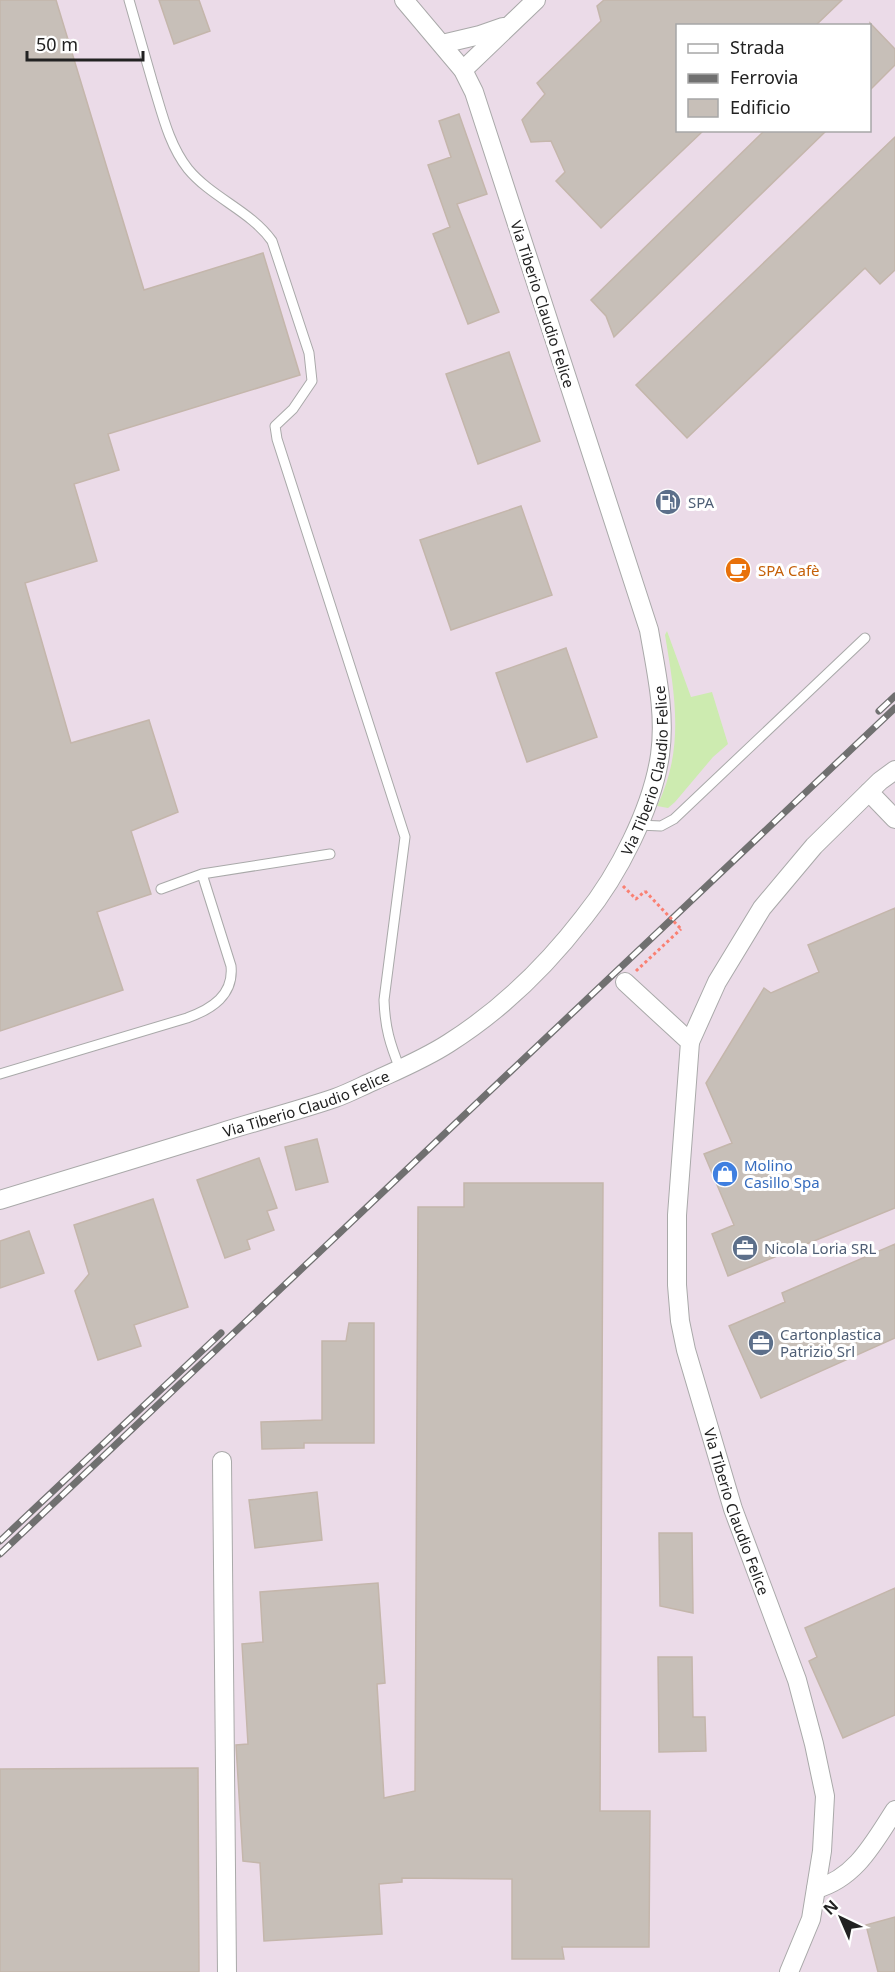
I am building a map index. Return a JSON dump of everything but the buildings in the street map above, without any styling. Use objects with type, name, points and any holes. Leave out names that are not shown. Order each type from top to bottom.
[{"type":"street","name":"Via Tiberio Claudio Felice","points":[[0,1200],[337,1097],[400,1069],[448,1044],[488,1016],[534,974],[572,933],[600,897],[620,863],[638,825],[652,787],[660,755],[661,718],[659,687],[649,630],[474,92],[463,70],[404,0]]},
{"type":"street","points":[[463,70],[536,0]]},
{"type":"street","points":[[442,44],[480,35],[510,24]]},
{"type":"street","name":"Via Tiberio Claudio Felice","points":[[789,1972],[811,1919],[822,1851],[825,1796],[797,1680],[733,1509],[686,1350],[680,1321],[677,1285],[678,1215],[690,1042],[717,982],[762,908],[814,846],[895,770]]},
{"type":"street","points":[[869,792],[895,819]]},
{"type":"street","points":[[625,982],[690,1042]]},
{"type":"street","points":[[222,1461],[228,1972]]},
{"type":"street","points":[[816,1888],[842,1878],[863,1858],[895,1810]]},
{"type":"lane","points":[[129,0],[165,124],[176,150],[188,169],[203,184],[253,220],[272,241],[309,353],[312,381],[292,410],[276,426],[277,439],[405,837],[384,1000],[388,1039],[400,1069]]},
{"type":"lane","points":[[638,825],[661,826],[674,819],[865,638]]},
{"type":"lane","points":[[161,889],[202,874],[330,854]]},
{"type":"lane","points":[[0,1074],[187,1018],[204,1012],[220,1000],[231,981],[231,966],[202,874]]},
{"type":"path","points":[[625,982],[681,929],[645,891],[636,899],[629,892]]},
{"type":"shaded area","points":[[0,0],[895,0],[895,1972],[0,1972]]},
{"type":"green space","points":[[667,631],[691,697],[712,692],[728,744],[713,757],[668,808],[657,806],[666,785],[674,743],[674,700],[665,635]]},
{"type":"railway","points":[[879,711],[895,696]]},
{"type":"railway","points":[[0,1554],[895,708]]},
{"type":"railway","points":[[0,1541],[221,1333]]},
{"type":"place","name":"SPA","points":[[668,502]]},
{"type":"place","name":"SPA Cafè","points":[[738,570]]},
{"type":"place","name":"Molino Casillo Spa","points":[[725,1174]]},
{"type":"place","name":"Nicola Loria SRL","points":[[745,1248]]},
{"type":"place","name":"Cartonplastica Patrizio Srl","points":[[761,1343]]}]
